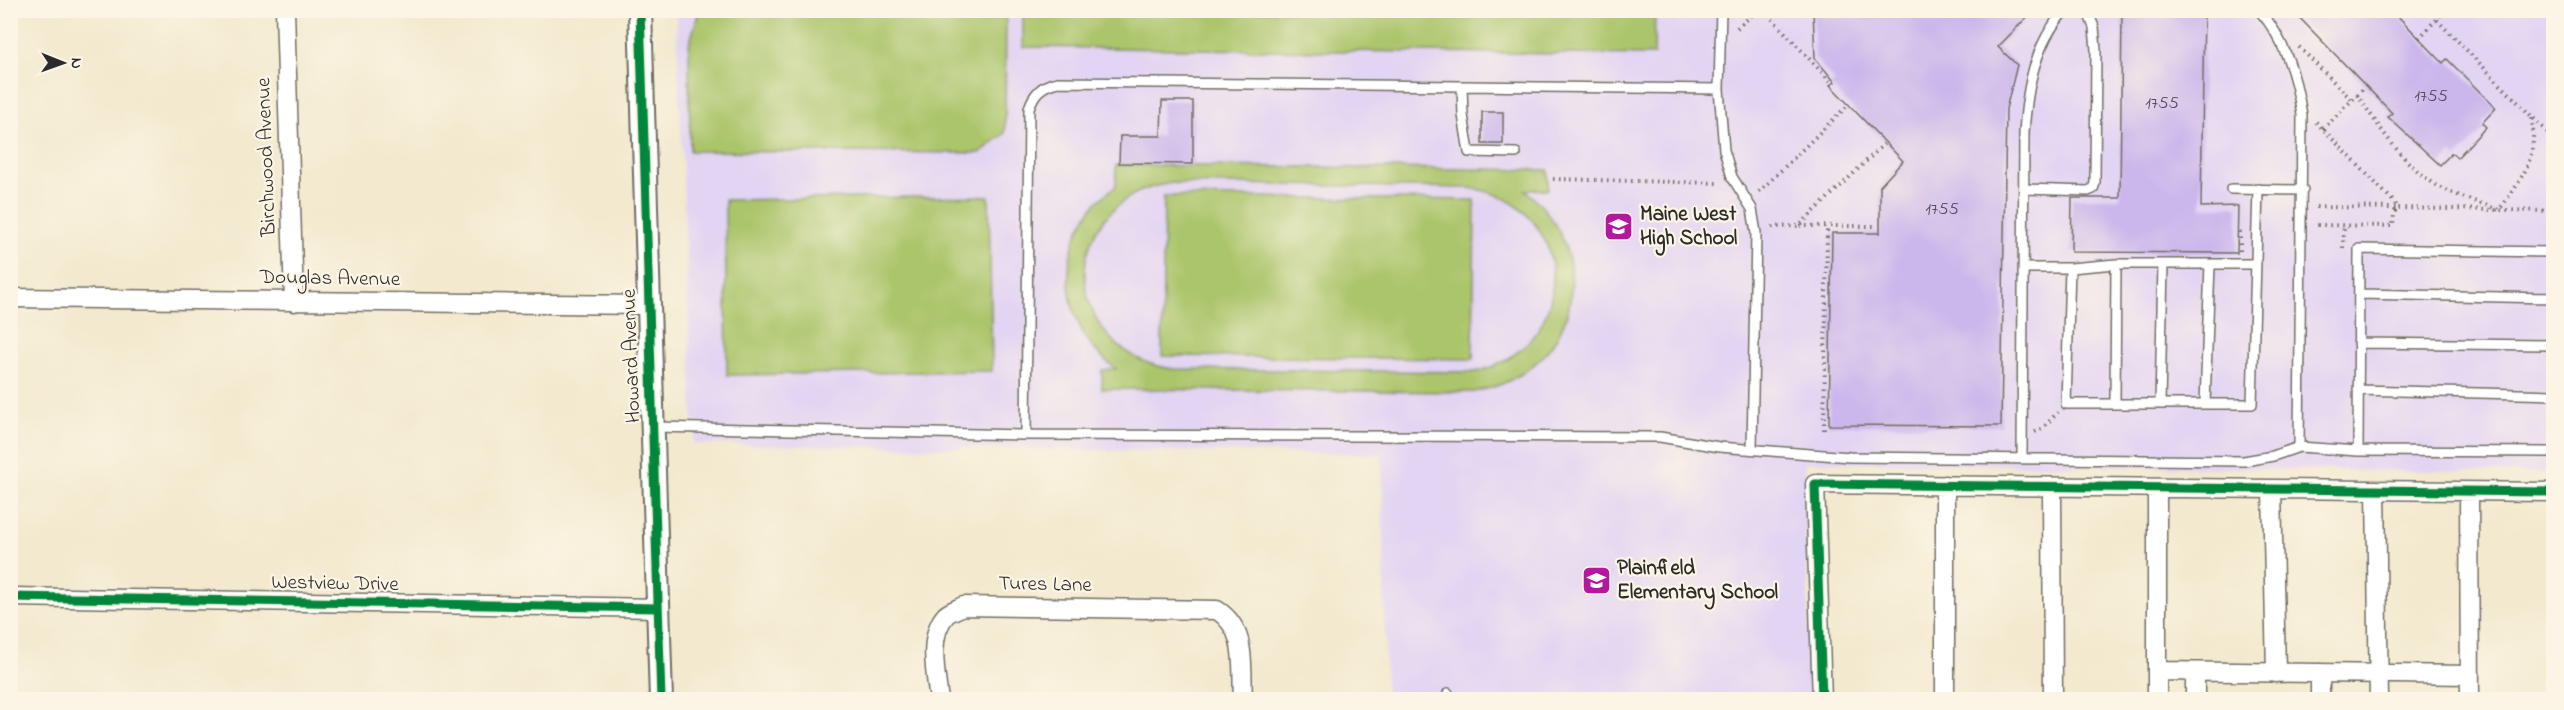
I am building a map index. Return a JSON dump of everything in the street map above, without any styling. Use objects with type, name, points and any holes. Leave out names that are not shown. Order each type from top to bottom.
[{"type":"street","name":"Birchwood Avenue","points":[[285,10],[294,302]]},
{"type":"street","name":"Howard Avenue","points":[[640,10],[661,699]]},
{"type":"street","name":"Douglas Avenue","points":[[10,298],[649,305]]},
{"type":"street","points":[[1822,699],[1815,484],[2553,492]]},
{"type":"street","points":[[1945,485],[1945,699]]},
{"type":"street","points":[[2052,487],[2053,699]]},
{"type":"street","points":[[2157,488],[2157,699]]},
{"type":"street","points":[[2272,489],[2276,673]]},
{"type":"street","points":[[2376,490],[2379,699]]},
{"type":"street","points":[[2469,492],[2470,699]]},
{"type":"street","name":"Westview Drive","points":[[10,597],[658,608]]},
{"type":"street","name":"Tures Lane","points":[[939,699],[935,653],[937,634],[946,615],[963,606],[1217,610],[1230,619],[1240,642],[1243,699]]},
{"type":"street","points":[[2157,671],[2470,675]]},
{"type":"street","points":[[2195,672],[2195,699]]},
{"type":"street","points":[[2320,673],[2320,699]]},
{"type":"lane","points":[[1721,10],[1719,89],[1724,150],[1732,177],[1755,219],[1752,449]]},
{"type":"lane","points":[[2022,457],[2024,122],[2032,70],[2044,40],[2065,10]]},
{"type":"lane","points":[[2024,189],[2088,191],[2093,189],[2095,183],[2096,50],[2094,27],[2087,10]]},
{"type":"lane","points":[[2259,10],[2272,25],[2284,47],[2298,91],[2302,115],[2299,447]]},
{"type":"lane","points":[[1026,435],[1028,117],[1032,98],[1050,83],[1719,89]]},
{"type":"lane","points":[[1462,86],[1463,115],[1469,152],[1516,153]]},
{"type":"lane","points":[[2231,189],[2303,190]]},
{"type":"lane","points":[[2070,268],[2066,404],[2252,404],[2258,189]]},
{"type":"lane","points":[[2358,451],[2359,249],[2553,252]]},
{"type":"lane","points":[[2024,268],[2070,268],[2115,264],[2256,264]]},
{"type":"lane","points":[[2115,264],[2115,404]]},
{"type":"lane","points":[[2160,404],[2163,264]]},
{"type":"lane","points":[[2205,404],[2210,264]]},
{"type":"lane","points":[[2359,294],[2553,298]]},
{"type":"lane","points":[[2358,343],[2553,345]]},
{"type":"lane","points":[[2358,390],[2553,394]]},
{"type":"lane","points":[[652,427],[1026,435],[1660,437],[1719,447],[1850,457],[2244,461],[2273,456],[2299,447],[2358,451],[2553,452]]},
{"type":"path","points":[[1737,28],[1758,10]]},
{"type":"path","points":[[1764,10],[1830,81]]},
{"type":"path","points":[[2419,38],[2445,10]]},
{"type":"path","points":[[2436,20],[2553,139]]},
{"type":"path","points":[[2299,47],[2352,100]]},
{"type":"path","points":[[2323,129],[2366,86]]},
{"type":"path","points":[[2357,95],[2398,150],[2418,170],[2440,187],[2499,210]]},
{"type":"path","points":[[1759,192],[1847,106]]},
{"type":"path","points":[[2499,210],[2527,169],[2533,141],[2531,115]]},
{"type":"path","points":[[2315,122],[2395,203],[2397,208]]},
{"type":"path","points":[[1799,226],[1884,144]]},
{"type":"path","points":[[1552,179],[1717,183]]},
{"type":"path","points":[[2316,207],[2553,211]]},
{"type":"path","points":[[2316,225],[2393,226],[2394,213],[2397,208]]},
{"type":"path","points":[[2343,254],[2344,225]]},
{"type":"path","points":[[1824,430],[1827,226]]},
{"type":"path","points":[[1772,227],[1876,226]]},
{"type":"path","points":[[2034,432],[2042,429],[2066,404]]},
{"type":"shaded area","name":"Maine West High School","points":[[676,11],[2553,11],[2553,473],[1805,462],[1810,699],[1386,699],[1382,454],[694,444]]},
{"type":"green space","points":[[699,11],[1006,11],[1005,133],[980,153],[690,151],[689,45]]},
{"type":"green space","points":[[1023,11],[1655,11],[1654,55],[1023,47]]},
{"type":"green space","points":[[1116,165],[1548,170],[1548,189],[1525,190],[1550,217],[1565,247],[1571,278],[1568,309],[1557,338],[1537,362],[1509,381],[1473,392],[1102,389],[1102,370],[1116,369],[1098,354],[1075,315],[1070,294],[1069,272],[1072,249],[1080,228],[1094,205],[1116,186]],"holes":[[[1171,183],[1469,188],[1505,199],[1531,219],[1547,246],[1553,276],[1549,306],[1535,334],[1510,357],[1476,372],[1174,369],[1143,361],[1118,345],[1100,324],[1088,299],[1085,272],[1090,245],[1104,220],[1128,198],[1149,188]]]},
{"type":"green space","points":[[989,196],[992,371],[727,375],[725,200]]},
{"type":"green space","points":[[1164,196],[1475,200],[1473,359],[1162,356]]},
{"type":"building","points":[[1813,10],[2034,10],[1998,47],[2017,65],[2006,109],[2001,426],[1829,425],[1832,233],[1880,233],[1880,186],[1903,161],[1830,85],[1835,82],[1815,58]]},
{"type":"building","points":[[2122,10],[2204,10],[2201,207],[2238,206],[2237,253],[2071,252],[2072,198],[2120,198]]},
{"type":"building","points":[[2292,10],[2392,10],[2443,63],[2447,59],[2496,108],[2482,123],[2486,127],[2457,158],[2452,153],[2440,165],[2388,117],[2392,113]]},
{"type":"building","points":[[1162,101],[1193,101],[1193,164],[1119,163],[1120,136],[1161,136]]},
{"type":"building","points":[[1482,112],[1503,112],[1503,144],[1482,144]]},
{"type":"cycle path","points":[[640,10],[661,700]]},
{"type":"cycle path","points":[[1822,700],[1815,484],[2554,492]]},
{"type":"cycle path","points":[[10,597],[658,608]]},
{"type":"place","name":"Maine West High School","points":[[1619,227]]},
{"type":"place","name":"Plainfield Elementary School","points":[[1596,581]]}]
